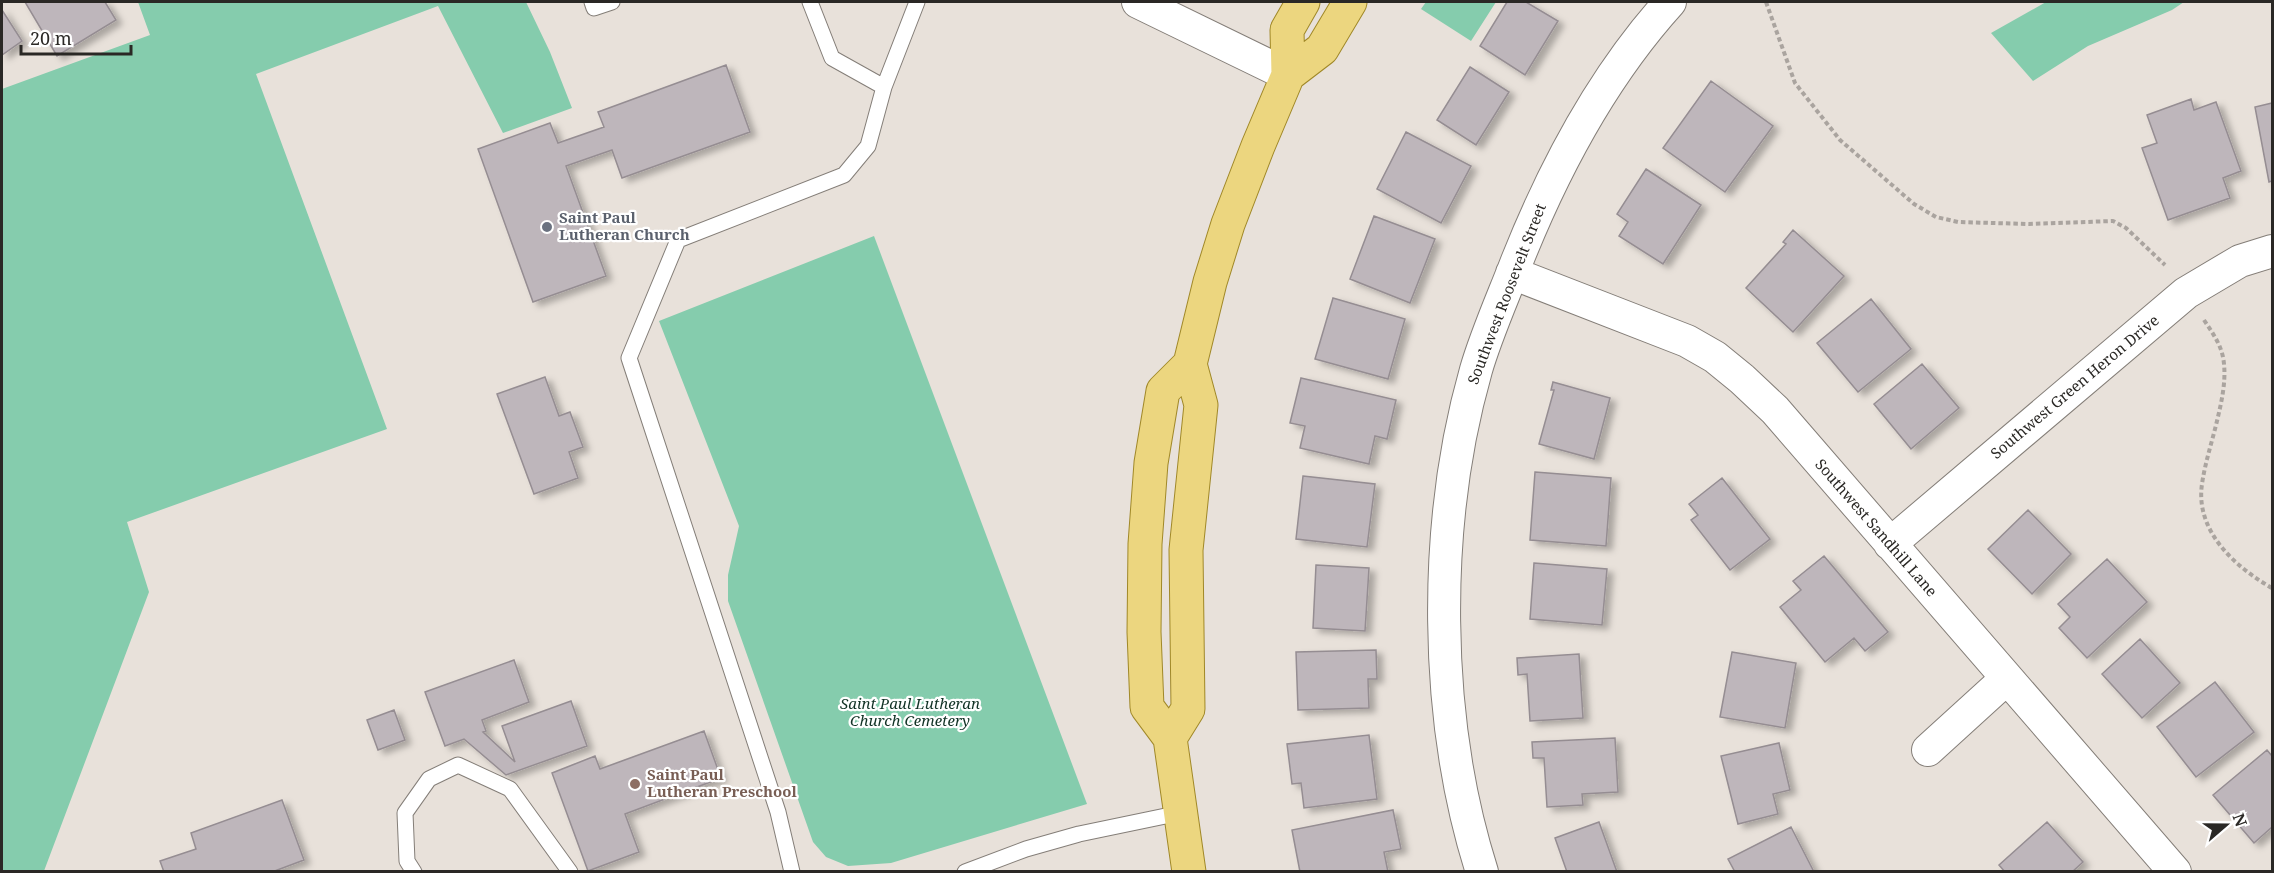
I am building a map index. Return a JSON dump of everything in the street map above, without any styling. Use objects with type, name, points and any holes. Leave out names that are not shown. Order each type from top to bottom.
[{"type":"main road","points":[[1170,738],[1188,709],[1186,550],[1201,405],[1190,364],[1210,282],[1228,224],[1288,75],[1287,30],[1303,2]]},
{"type":"main road","points":[[1288,75],[1322,49],[1350,2]]},
{"type":"main road","points":[[1189,872],[1170,738],[1147,707],[1144,632],[1145,544],[1152,463],[1163,391],[1190,364]]},
{"type":"street","points":[[1138,2],[1288,75]]},
{"type":"street","name":"Southwest Roosevelt Street","points":[[1482,872],[1459,773],[1445,654],[1447,545],[1457,458],[1465,413],[1476,367],[1534,218],[1557,168],[1636,40],[1670,2]]},
{"type":"street","name":"Southwest Green Heron Drive","points":[[1890,543],[2186,293],[2240,261],[2272,251]]},
{"type":"street","name":"Southwest Sandhill Lane","points":[[1512,273],[1687,340],[1715,357],[1742,379],[1775,410],[2175,872]]},
{"type":"street","points":[[1929,750],[2006,679]]},
{"type":"lane","points":[[592,2],[594,8],[612,2]]},
{"type":"lane","points":[[810,2],[832,58],[884,87]]},
{"type":"lane","points":[[792,872],[778,812],[628,358],[678,240],[844,175],[868,146],[884,87],[917,2]]},
{"type":"lane","points":[[414,872],[407,861],[405,813],[429,779],[458,765],[510,789],[570,872]]},
{"type":"lane","points":[[965,872],[1026,849],[1079,834],[1180,813]]},
{"type":"path","points":[[1766,2],[1795,83],[1840,140],[1914,204],[1936,217],[1958,222],[2029,224],[2113,221],[2127,228],[2169,269]]},
{"type":"path","points":[[2201,315],[2217,339],[2223,358],[2224,395],[2202,484],[2201,500],[2208,529],[2230,557],[2254,577],[2272,588]]},
{"type":"green space","points":[[138,2],[526,2],[550,52],[572,108],[503,133],[438,6],[256,74],[387,429],[127,522],[149,592],[44,871],[2,871],[2,89],[150,35]]},
{"type":"green space","points":[[1426,2],[1496,2],[1471,41],[1421,9]]},
{"type":"green space","points":[[2046,2],[2184,2],[2172,10],[2088,46],[2033,81],[1991,33]]},
{"type":"green space","name":"Saint Paul Lutheran Church Cemetery","points":[[874,236],[1087,804],[891,863],[848,866],[826,857],[813,842],[728,601],[728,575],[739,526],[659,321]]},
{"type":"building","points":[[25,2],[105,2],[116,20],[57,56]]},
{"type":"building","points":[[1507,2],[1526,2],[1558,21],[1525,75],[1480,46]]},
{"type":"building","points":[[2,10],[22,41],[2,55]]},
{"type":"building","name":"Saint Paul Lutheran Church","points":[[726,65],[750,132],[622,178],[612,150],[566,166],[606,276],[533,302],[478,149],[550,123],[558,143],[604,127],[598,112]]},
{"type":"building","points":[[1470,67],[1509,92],[1476,145],[1437,120]]},
{"type":"building","points":[[1711,81],[1773,126],[1725,192],[1663,148]]},
{"type":"building","points":[[2191,99],[2194,110],[2216,102],[2241,171],[2223,178],[2230,198],[2168,220],[2142,148],[2157,143],[2147,115]]},
{"type":"building","points":[[2272,103],[2272,181],[2269,182],[2255,107]]},
{"type":"building","points":[[1406,132],[1471,166],[1441,223],[1377,189]]},
{"type":"building","points":[[1646,169],[1701,205],[1663,264],[1619,236],[1628,222],[1617,214]]},
{"type":"building","points":[[1374,216],[1435,239],[1410,303],[1350,279]]},
{"type":"building","points":[[1793,230],[1844,276],[1793,332],[1746,288],[1786,244],[1783,242]]},
{"type":"building","points":[[1333,298],[1405,319],[1388,379],[1315,359]]},
{"type":"building","points":[[1871,299],[1911,349],[1858,392],[1817,343]]},
{"type":"building","points":[[1922,364],[1959,408],[1911,449],[1874,404]]},
{"type":"building","points":[[545,377],[559,416],[570,412],[583,447],[569,452],[578,478],[534,494],[497,394]]},
{"type":"building","points":[[1301,378],[1396,400],[1387,439],[1375,436],[1369,464],[1300,448],[1305,426],[1290,423]]},
{"type":"building","points":[[1553,382],[1610,398],[1594,459],[1539,444],[1554,390],[1551,390]]},
{"type":"building","points":[[1535,472],[1611,478],[1606,546],[1530,540]]},
{"type":"building","points":[[1303,476],[1375,484],[1367,547],[1296,539]]},
{"type":"building","points":[[1722,478],[1770,539],[1730,570],[1691,520],[1698,515],[1689,504]]},
{"type":"building","points":[[2028,510],[2071,554],[2032,594],[1988,549]]},
{"type":"building","points":[[1824,556],[1888,632],[1865,651],[1854,638],[1825,662],[1780,607],[1801,590],[1793,581]]},
{"type":"building","points":[[2107,559],[2147,602],[2087,658],[2059,628],[2070,617],[2058,604]]},
{"type":"building","points":[[1534,563],[1607,569],[1602,625],[1530,619]]},
{"type":"building","points":[[1316,565],[1369,568],[1365,631],[1313,628]]},
{"type":"building","points":[[2140,639],[2180,683],[2142,718],[2102,674]]},
{"type":"building","points":[[1376,650],[1377,679],[1368,679],[1369,708],[1298,710],[1296,652]]},
{"type":"building","points":[[1732,652],[1796,663],[1785,728],[1720,717]]},
{"type":"building","points":[[1579,654],[1583,718],[1530,721],[1527,674],[1518,675],[1517,658]]},
{"type":"building","points":[[514,660],[529,702],[482,720],[486,731],[483,732],[515,762],[502,726],[571,701],[587,746],[506,775],[464,739],[445,746],[425,692]]},
{"type":"building","points":[[2215,682],[2254,732],[2196,777],[2157,727]]},
{"type":"building","points":[[394,710],[405,740],[378,750],[367,720]]},
{"type":"building","points":[[704,731],[721,778],[625,814],[639,852],[588,871],[552,773],[595,756],[600,769]]},
{"type":"building","points":[[1369,735],[1377,799],[1304,808],[1301,783],[1292,784],[1287,744]]},
{"type":"building","points":[[1615,738],[1618,792],[1582,794],[1583,805],[1547,807],[1544,758],[1533,758],[1532,742]]},
{"type":"building","points":[[1779,743],[1790,790],[1773,794],[1778,814],[1738,824],[1721,756]]},
{"type":"building","points":[[2267,750],[2272,756],[2272,827],[2254,843],[2213,795]]},
{"type":"building","points":[[282,800],[304,860],[272,872],[164,872],[160,861],[196,849],[191,833]]},
{"type":"building","points":[[1393,810],[1401,849],[1384,852],[1388,872],[1300,872],[1292,830]]},
{"type":"building","points":[[1599,822],[1617,872],[1567,872],[1555,838]]},
{"type":"building","points":[[2047,822],[2083,862],[2072,872],[2005,872],[1999,865]]},
{"type":"building","points":[[1791,827],[1814,872],[1735,872],[1728,859]]},
{"type":"place","name":"Saint Paul Lutheran Church","points":[[547,227]]},
{"type":"place","name":"Saint Paul Lutheran Preschool","points":[[635,784]]}]
